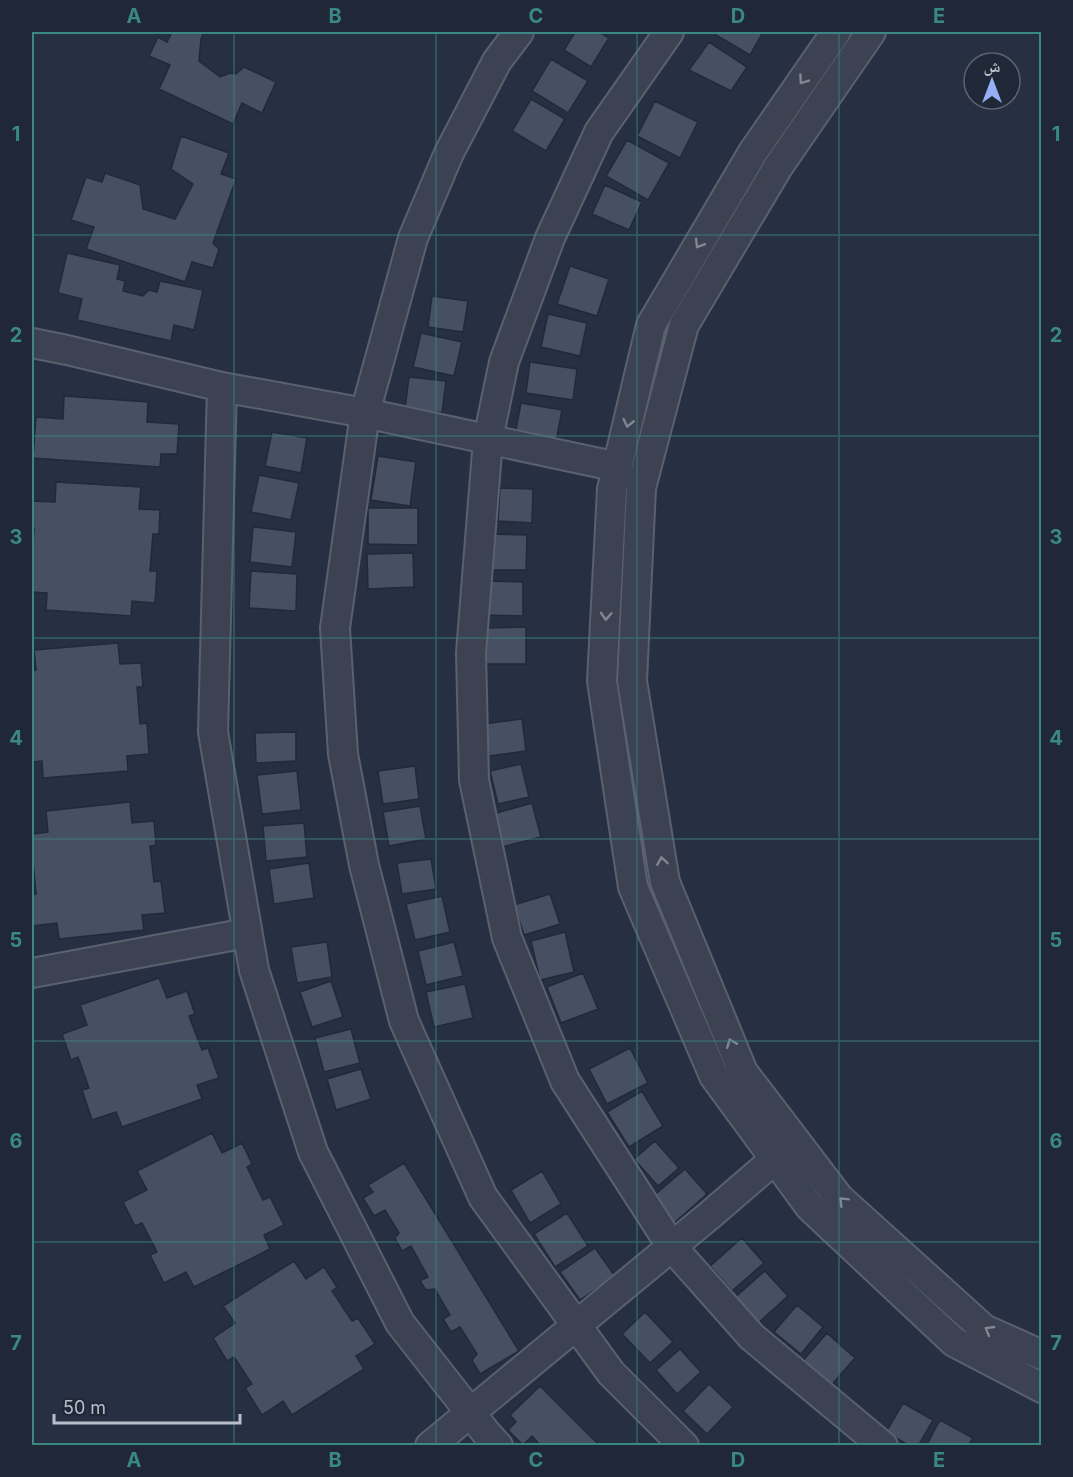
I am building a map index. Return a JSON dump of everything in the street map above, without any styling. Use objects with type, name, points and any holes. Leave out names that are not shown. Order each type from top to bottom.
[{"type":"street","points":[[519,32],[497,61],[449,153],[414,238],[365,413],[335,628],[343,754],[364,865],[404,1021],[483,1197],[611,1373],[684,1446]]},
{"type":"street","points":[[669,32],[599,132],[550,238],[504,362],[488,440],[471,653],[474,780],[507,938],[566,1081],[672,1246],[752,1336],[883,1446]]},
{"type":"street","points":[[837,32],[753,152],[651,325],[612,489],[602,681],[633,887],[714,1077],[810,1207],[954,1341],[1041,1388]]},
{"type":"street","points":[[871,32],[778,167],[684,325],[641,488],[632,681],[665,882],[743,1072],[839,1198],[984,1329],[1041,1355]]},
{"type":"street","points":[[32,343],[222,387],[365,413],[618,467]]},
{"type":"street","points":[[222,387],[213,732],[254,970],[313,1152],[400,1323],[498,1446]]},
{"type":"street","points":[[32,973],[248,933]]},
{"type":"street","points":[[430,1446],[775,1159]]},
{"type":"building","points":[[172,32],[204,32],[199,61],[220,77],[230,73],[236,74],[244,67],[276,82],[262,113],[242,103],[233,124],[159,89],[170,65],[149,56],[158,37],[167,42]]},
{"type":"building","points":[[575,32],[599,32],[609,38],[591,67],[564,50]]},
{"type":"building","points":[[717,32],[763,32],[750,55],[716,35]]},
{"type":"building","points":[[709,42],[747,67],[731,91],[689,70]]},
{"type":"building","points":[[551,59],[588,81],[568,113],[532,91]]},
{"type":"building","points":[[531,99],[565,119],[546,151],[512,131]]},
{"type":"building","points":[[655,101],[698,122],[680,158],[637,136]]},
{"type":"building","points":[[181,136],[229,153],[221,174],[236,179],[213,243],[219,249],[213,268],[192,262],[185,282],[86,249],[94,227],[71,220],[86,177],[102,182],[105,173],[140,185],[143,209],[175,219],[193,184],[171,169]]},
{"type":"building","points":[[627,140],[669,163],[648,200],[606,176]]},
{"type":"building","points":[[605,185],[642,202],[629,230],[592,214]]},
{"type":"building","points":[[67,253],[120,265],[117,279],[125,281],[123,291],[143,296],[149,290],[157,292],[160,281],[203,290],[194,330],[174,325],[171,341],[77,320],[82,299],[58,293]]},
{"type":"building","points":[[570,266],[609,279],[597,316],[557,304]]},
{"type":"building","points":[[432,296],[468,301],[463,332],[428,327]]},
{"type":"building","points":[[548,314],[587,323],[580,356],[541,347]]},
{"type":"building","points":[[421,333],[462,342],[454,376],[413,367]]},
{"type":"building","points":[[530,362],[577,369],[573,400],[526,393]]},
{"type":"building","points":[[409,377],[446,381],[442,413],[405,409]]},
{"type":"building","points":[[64,396],[148,402],[147,422],[179,424],[177,454],[161,454],[160,467],[33,458],[36,417],[63,419]]},
{"type":"building","points":[[521,403],[562,410],[556,442],[515,435]]},
{"type":"building","points":[[272,432],[307,438],[301,473],[265,466]]},
{"type":"building","points":[[378,456],[416,462],[410,506],[371,500]]},
{"type":"building","points":[[259,475],[299,483],[291,520],[251,512]]},
{"type":"building","points":[[56,482],[141,487],[139,509],[160,510],[159,534],[153,534],[150,571],[157,571],[155,603],[132,601],[131,616],[46,610],[47,593],[32,592],[34,528],[32,528],[32,501],[55,502]]},
{"type":"building","points":[[500,488],[533,489],[532,523],[498,521]]},
{"type":"building","points":[[368,508],[418,508],[418,545],[368,544]]},
{"type":"building","points":[[253,527],[296,532],[292,567],[250,562]]},
{"type":"building","points":[[490,534],[527,535],[526,570],[490,570]]},
{"type":"building","points":[[413,553],[414,587],[368,589],[367,554]]},
{"type":"building","points":[[251,571],[297,574],[296,611],[249,608]]},
{"type":"building","points":[[488,581],[523,582],[523,616],[488,615]]},
{"type":"building","points":[[526,627],[526,664],[485,664],[485,628]]},
{"type":"building","points":[[118,643],[120,664],[141,663],[143,687],[137,687],[140,724],[147,723],[149,754],[127,756],[128,771],[43,778],[42,761],[32,762],[32,671],[36,670],[34,650]]},
{"type":"building","points":[[522,719],[526,751],[489,756],[484,724]]},
{"type":"building","points":[[296,732],[296,761],[256,763],[255,733]]},
{"type":"building","points":[[521,764],[529,797],[498,804],[490,771]]},
{"type":"building","points":[[415,766],[419,799],[383,804],[378,771]]},
{"type":"building","points":[[297,771],[301,810],[262,814],[257,775]]},
{"type":"building","points":[[130,802],[132,823],[154,821],[156,845],[150,846],[154,882],[161,881],[165,913],[142,915],[144,930],[59,939],[57,923],[32,926],[32,894],[36,894],[32,862],[32,834],[48,832],[46,811]]},
{"type":"building","points":[[532,803],[541,837],[502,847],[493,814]]},
{"type":"building","points":[[420,806],[426,839],[389,846],[383,812]]},
{"type":"building","points":[[304,823],[307,857],[266,861],[263,826]]},
{"type":"building","points":[[431,859],[436,889],[402,894],[397,863]]},
{"type":"building","points":[[309,863],[314,898],[274,904],[269,869]]},
{"type":"building","points":[[550,894],[560,924],[524,935],[514,905]]},
{"type":"building","points":[[442,896],[450,932],[415,940],[406,904]]},
{"type":"building","points":[[565,932],[574,972],[540,980],[531,941]]},
{"type":"building","points":[[327,942],[332,977],[297,983],[291,947]]},
{"type":"building","points":[[454,942],[463,976],[426,985],[418,951]]},
{"type":"building","points":[[583,973],[598,1009],[561,1023],[547,987]]},
{"type":"building","points":[[159,978],[167,998],[187,991],[195,1014],[189,1016],[202,1050],[208,1048],[219,1078],[197,1085],[202,1099],[122,1127],[116,1112],[92,1120],[82,1090],[89,1088],[78,1057],[71,1060],[62,1034],[87,1025],[80,1005]]},
{"type":"building","points":[[331,981],[343,1017],[312,1027],[300,992]]},
{"type":"building","points":[[465,984],[473,1018],[434,1027],[426,992]]},
{"type":"building","points":[[351,1029],[360,1063],[324,1072],[315,1038]]},
{"type":"building","points":[[630,1048],[648,1083],[607,1104],[589,1069]]},
{"type":"building","points":[[361,1069],[371,1099],[336,1110],[327,1079]]},
{"type":"building","points":[[642,1091],[663,1126],[629,1147],[607,1112]]},
{"type":"building","points":[[212,1133],[222,1153],[242,1143],[252,1164],[247,1167],[263,1200],[270,1197],[284,1225],[264,1235],[270,1249],[194,1287],[186,1272],[164,1283],[150,1255],[157,1252],[142,1223],[135,1226],[123,1202],[147,1190],[137,1171]]},
{"type":"building","points":[[655,1141],[679,1168],[658,1186],[634,1159]]},
{"type":"building","points":[[404,1163],[519,1351],[480,1374],[472,1360],[477,1354],[460,1327],[451,1332],[443,1319],[450,1315],[435,1289],[426,1290],[420,1281],[428,1277],[411,1246],[402,1251],[395,1238],[399,1233],[385,1210],[374,1216],[363,1198],[373,1192],[368,1185]]},
{"type":"building","points":[[685,1169],[707,1194],[673,1224],[651,1198]]},
{"type":"building","points":[[542,1171],[561,1204],[530,1223],[511,1190]]},
{"type":"building","points":[[567,1213],[588,1246],[555,1267],[534,1234]]},
{"type":"building","points":[[742,1238],[764,1263],[732,1291],[710,1266]]},
{"type":"building","points":[[595,1248],[615,1276],[580,1300],[560,1272]]},
{"type":"building","points":[[294,1261],[306,1279],[324,1267],[337,1287],[332,1291],[352,1321],[358,1318],[375,1344],[356,1356],[364,1369],[292,1415],[283,1401],[262,1415],[245,1388],[252,1384],[234,1357],[227,1361],[213,1338],[235,1323],[223,1306]]},
{"type":"building","points":[[765,1271],[788,1296],[756,1325],[733,1299]]},
{"type":"building","points":[[797,1305],[823,1327],[801,1354],[774,1332]]},
{"type":"building","points":[[645,1312],[673,1342],[650,1363],[622,1334]]},
{"type":"building","points":[[827,1333],[855,1358],[828,1389],[800,1364]]},
{"type":"building","points":[[680,1349],[701,1372],[677,1394],[656,1370]]},
{"type":"building","points":[[709,1384],[733,1407],[707,1434],[683,1411]]},
{"type":"building","points":[[540,1386],[600,1446],[541,1446],[532,1436],[523,1445],[508,1430],[516,1422],[510,1415]]},
{"type":"building","points":[[903,1403],[933,1420],[918,1446],[910,1446],[886,1432]]},
{"type":"building","points":[[940,1420],[973,1438],[968,1446],[926,1446]]}]
